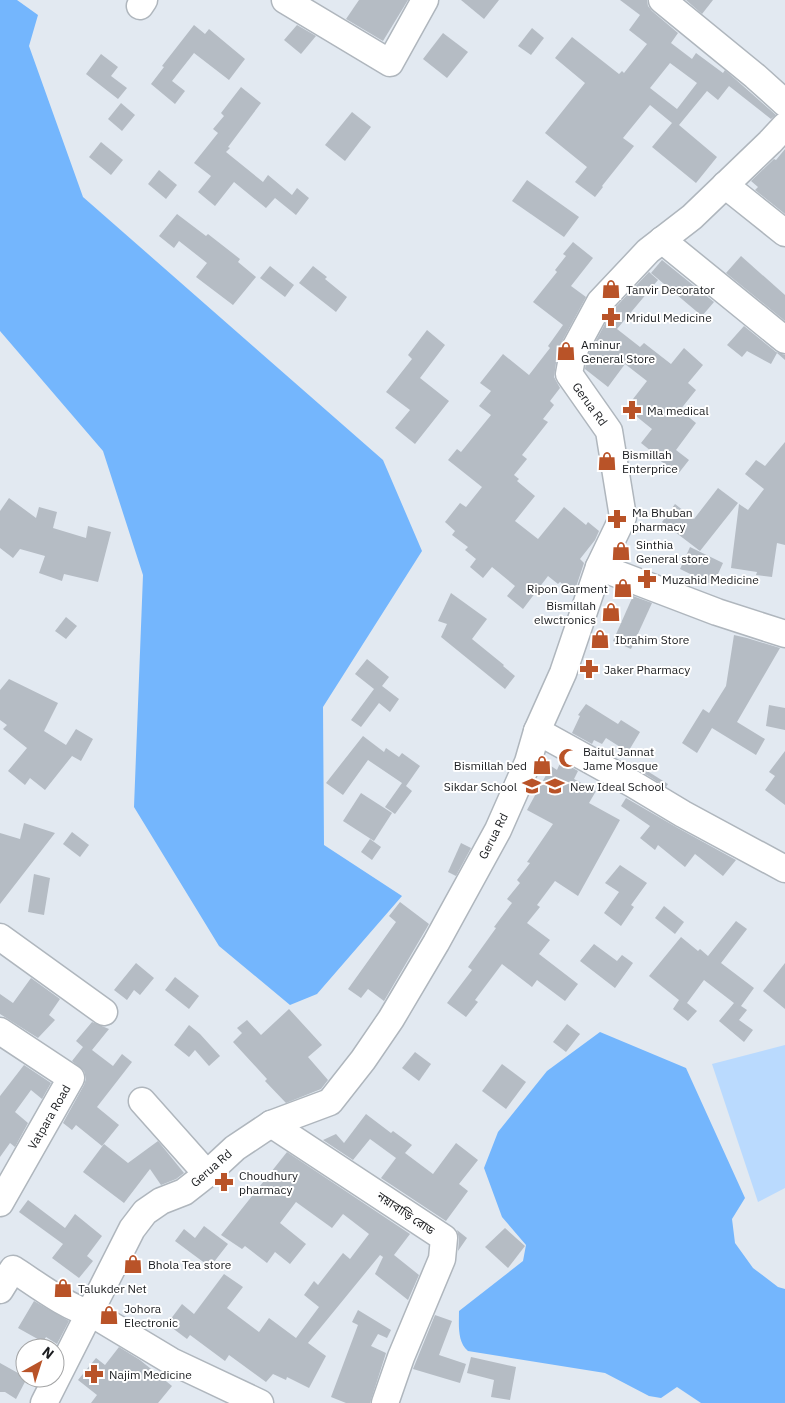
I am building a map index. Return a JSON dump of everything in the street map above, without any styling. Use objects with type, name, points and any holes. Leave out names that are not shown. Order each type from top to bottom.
[{"type":"street","points":[[285,0],[390,64],[425,0]]},
{"type":"street","points":[[662,0],[755,76],[785,104]]},
{"type":"street","name":"Gerua Rd","points":[[44,1403],[132,1229],[145,1212],[161,1201],[184,1192],[235,1148],[271,1124],[330,1102],[363,1060],[436,944],[498,830],[528,762],[537,731],[562,673],[599,567],[623,517],[609,431],[569,374],[572,352],[600,302],[648,251],[692,217],[785,126]]},
{"type":"street","points":[[725,185],[785,233]]},
{"type":"street","points":[[662,240],[785,340]]},
{"type":"street","points":[[599,567],[717,612],[785,634]]},
{"type":"street","points":[[537,731],[633,784],[682,814],[785,869]]},
{"type":"street","points":[[0,937],[104,1012]]},
{"type":"street","name":"Vatpara Road","points":[[0,1031],[71,1078],[0,1203]]},
{"type":"street","points":[[142,1102],[207,1174]]},
{"type":"street","name":"নয়াবাড়ি রোড","points":[[271,1124],[444,1238],[442,1259],[401,1358],[385,1403]]},
{"type":"street","points":[[0,1290],[13,1269],[72,1306],[90,1313],[170,1361],[260,1403]]},
{"type":"shaded area","points":[[785,1045],[785,1188],[758,1202],[712,1064]]},
{"type":"water","points":[[0,0],[17,0],[38,15],[29,46],[83,197],[383,460],[422,551],[323,707],[324,845],[402,896],[317,994],[290,1005],[219,946],[134,807],[143,575],[103,451],[0,331]]},
{"type":"water","points":[[600,1032],[686,1068],[745,1198],[732,1219],[735,1243],[753,1268],[778,1287],[785,1289],[785,1403],[701,1403],[677,1387],[661,1398],[649,1396],[605,1373],[468,1351],[462,1343],[459,1332],[459,1311],[523,1261],[526,1245],[502,1217],[484,1168],[498,1132],[547,1071]]},
{"type":"building","points":[[359,0],[408,0],[383,41],[346,19]]},
{"type":"building","points":[[461,0],[499,0],[484,19]]},
{"type":"building","points":[[620,0],[647,0],[648,6],[652,11],[678,33],[671,43],[692,59],[696,53],[723,73],[725,70],[776,115],[771,119],[729,86],[718,100],[707,91],[679,125],[717,157],[696,183],[652,147],[672,123],[650,105],[623,138],[634,146],[595,197],[575,182],[587,167],[545,133],[585,83],[555,58],[572,37],[619,74],[622,71],[624,73],[647,44],[629,30],[640,15]],"holes":[[[670,63],[697,83],[677,109],[650,88]]]},
{"type":"building","points":[[686,0],[713,0],[702,14]]},
{"type":"building","points":[[194,25],[205,34],[209,29],[245,59],[229,80],[194,53],[172,81],[185,91],[175,104],[151,84],[164,67],[162,66]]},
{"type":"building","points":[[297,25],[316,36],[301,54],[284,40]]},
{"type":"building","points":[[532,28],[544,38],[531,55],[518,46]]},
{"type":"building","points":[[443,33],[468,52],[447,78],[423,59]]},
{"type":"building","points":[[101,54],[118,67],[111,76],[127,88],[118,99],[86,74]]},
{"type":"building","points":[[241,87],[261,103],[226,152],[263,182],[268,175],[292,195],[297,188],[309,198],[296,215],[275,198],[266,208],[234,182],[215,206],[198,192],[211,176],[194,163],[218,133],[213,129],[224,116],[221,113]]},
{"type":"building","points":[[121,103],[135,115],[122,131],[108,119]]},
{"type":"building","points":[[352,112],[371,127],[345,161],[325,145]]},
{"type":"building","points":[[101,142],[123,160],[111,175],[89,157]]},
{"type":"building","points":[[785,149],[785,214],[755,190],[758,187],[751,181],[774,159],[776,160]]},
{"type":"building","points":[[159,170],[177,185],[166,199],[148,184]]},
{"type":"building","points":[[527,180],[579,217],[564,237],[512,201]]},
{"type":"building","points":[[177,214],[206,236],[208,234],[240,259],[238,262],[256,277],[233,305],[196,277],[207,263],[179,241],[174,248],[159,236]]},
{"type":"building","points":[[573,242],[593,258],[571,286],[586,297],[558,349],[554,377],[560,388],[550,401],[554,405],[543,419],[548,422],[522,455],[527,459],[514,475],[519,479],[517,481],[535,496],[515,521],[538,539],[564,507],[586,525],[588,522],[599,531],[595,540],[580,559],[584,563],[574,593],[560,582],[558,584],[548,576],[523,609],[507,596],[515,586],[492,567],[483,578],[470,567],[476,559],[465,550],[468,547],[452,535],[455,531],[445,522],[460,503],[466,507],[482,487],[448,460],[457,449],[461,452],[491,415],[479,406],[491,391],[480,383],[503,354],[529,375],[550,348],[548,346],[563,325],[533,302],[557,272],[555,270],[566,256],[563,254]]},
{"type":"building","points":[[741,256],[785,295],[785,321],[726,273]]},
{"type":"building","points":[[662,260],[714,302],[702,316],[651,273]]},
{"type":"building","points":[[270,266],[294,285],[285,297],[260,278]]},
{"type":"building","points":[[313,266],[327,277],[325,279],[347,297],[336,312],[299,283]]},
{"type":"building","points":[[649,272],[658,280],[617,329],[640,347],[644,343],[671,364],[684,348],[703,365],[688,383],[696,390],[680,410],[696,423],[676,450],[689,460],[678,474],[650,453],[651,451],[641,443],[652,429],[626,408],[647,381],[625,364],[608,387],[585,369],[587,357],[612,311]]},
{"type":"building","points":[[744,326],[776,352],[785,355],[785,360],[777,353],[771,364],[747,351],[742,357],[727,345]]},
{"type":"building","points":[[427,330],[445,345],[420,378],[449,401],[415,444],[395,428],[410,410],[386,392],[412,359],[408,355]]},
{"type":"building","points":[[785,442],[785,545],[777,543],[772,577],[756,575],[757,572],[731,568],[739,504],[748,510],[764,489],[745,474],[756,460],[765,466]]},
{"type":"building","points":[[718,488],[738,503],[700,551],[662,522],[675,504],[694,519]]},
{"type":"building","points":[[9,498],[36,518],[39,507],[57,512],[53,528],[86,538],[88,526],[111,532],[98,582],[64,574],[62,581],[39,573],[45,556],[20,549],[13,558],[0,548],[0,511]]},
{"type":"building","points":[[690,547],[723,563],[713,585],[680,569]]},
{"type":"building","points":[[451,593],[487,619],[472,639],[515,676],[505,689],[441,637],[447,624],[438,621]]},
{"type":"building","points":[[633,596],[652,603],[631,649],[613,641]]},
{"type":"building","points":[[66,617],[77,626],[66,639],[55,631]]},
{"type":"building","points":[[734,635],[780,648],[737,722],[765,739],[756,755],[712,728],[697,753],[682,743],[703,709],[709,713],[726,686]]},
{"type":"building","points":[[367,659],[389,677],[382,686],[399,699],[390,712],[379,703],[361,727],[351,720],[374,689],[355,674]]},
{"type":"building","points":[[9,679],[58,703],[44,731],[66,745],[76,729],[93,739],[81,761],[72,756],[45,790],[30,778],[25,785],[8,771],[27,748],[3,729],[7,725],[0,720],[0,690]]},
{"type":"building","points":[[586,704],[618,724],[621,720],[640,732],[628,752],[606,738],[602,744],[594,740],[592,744],[572,733],[580,716],[578,715]]},
{"type":"building","points":[[769,705],[785,708],[785,730],[766,726]]},
{"type":"building","points":[[363,736],[384,752],[386,748],[399,757],[402,753],[420,766],[406,786],[412,791],[395,814],[385,807],[402,783],[368,760],[343,795],[326,783]]},
{"type":"building","points":[[785,751],[785,805],[765,790],[775,776],[769,772]]},
{"type":"building","points":[[561,761],[578,771],[574,779],[596,791],[589,803],[620,820],[578,896],[555,881],[537,905],[540,907],[527,923],[550,940],[539,954],[578,984],[565,1001],[537,980],[532,987],[502,964],[475,1000],[478,1002],[466,1017],[447,1003],[472,970],[468,967],[512,903],[507,899],[520,883],[517,880],[530,863],[527,862],[553,824],[527,810],[551,766],[557,770]]},
{"type":"building","points":[[644,769],[668,784],[666,787],[642,772]]},
{"type":"building","points":[[361,793],[392,813],[374,841],[343,821]]},
{"type":"building","points":[[626,798],[736,860],[723,876],[695,854],[685,867],[658,845],[655,850],[640,838],[650,826],[621,806]]},
{"type":"building","points":[[24,823],[55,833],[0,904],[0,833],[20,839]]},
{"type":"building","points":[[72,832],[89,845],[80,857],[63,844]]},
{"type":"building","points":[[370,839],[381,847],[372,860],[361,852]]},
{"type":"building","points":[[461,843],[471,848],[456,876],[448,872]]},
{"type":"building","points":[[620,865],[647,883],[631,905],[634,907],[621,926],[604,913],[619,892],[605,883]]},
{"type":"building","points":[[34,874],[50,878],[44,915],[28,912]]},
{"type":"building","points":[[400,902],[429,924],[384,1001],[368,989],[361,998],[348,989],[396,922],[389,916]]},
{"type":"building","points":[[664,906],[684,922],[675,934],[655,918]]},
{"type":"building","points":[[736,921],[747,929],[721,963],[754,988],[741,1006],[747,1010],[739,1020],[753,1030],[744,1042],[719,1021],[734,1003],[704,980],[687,1003],[697,1011],[688,1021],[673,1009],[679,1000],[649,976],[681,937],[698,951],[700,949],[708,956]]},
{"type":"building","points":[[594,944],[617,961],[622,955],[633,963],[615,988],[580,961]]},
{"type":"building","points":[[136,963],[154,978],[140,995],[134,990],[127,1000],[114,990]]},
{"type":"building","points":[[785,963],[785,1009],[763,991]]},
{"type":"building","points":[[175,977],[199,996],[189,1009],[165,990]]},
{"type":"building","points":[[31,978],[60,999],[49,1015],[55,1020],[38,1038],[0,1014],[0,994],[13,1003]]},
{"type":"building","points":[[289,1009],[322,1045],[308,1057],[328,1080],[321,1089],[286,1103],[233,1042],[242,1033],[237,1028],[247,1020],[261,1035]]},
{"type":"building","points":[[92,1022],[109,1029],[92,1050],[113,1066],[122,1054],[132,1062],[97,1107],[119,1125],[102,1146],[76,1125],[72,1130],[63,1123],[86,1079],[84,1071],[72,1061],[83,1047],[76,1041]]},
{"type":"building","points":[[567,1024],[580,1034],[566,1052],[553,1042]]},
{"type":"building","points":[[189,1025],[220,1056],[209,1066],[195,1050],[189,1057],[174,1045]]},
{"type":"building","points":[[415,1052],[431,1064],[419,1081],[402,1068]]},
{"type":"building","points":[[502,1064],[526,1082],[506,1109],[482,1091]]},
{"type":"building","points":[[24,1065],[51,1083],[42,1099],[31,1090],[15,1112],[28,1123],[15,1147],[10,1143],[0,1157],[0,1096]]},
{"type":"building","points":[[366,1114],[391,1133],[393,1131],[412,1145],[405,1153],[433,1174],[456,1143],[478,1160],[459,1184],[468,1191],[446,1221],[381,1178],[396,1158],[370,1139],[353,1160],[323,1140],[336,1134],[344,1143]]},
{"type":"building","points":[[158,1141],[184,1173],[176,1179],[161,1185],[150,1169],[124,1203],[83,1172],[104,1144],[128,1163]]},
{"type":"building","points":[[287,1152],[410,1234],[394,1255],[419,1275],[408,1300],[375,1274],[383,1257],[380,1255],[308,1343],[326,1356],[309,1388],[287,1377],[286,1380],[273,1374],[266,1382],[229,1355],[225,1361],[190,1335],[187,1339],[167,1324],[182,1304],[194,1314],[224,1274],[243,1287],[227,1308],[259,1332],[269,1318],[296,1338],[319,1307],[304,1295],[314,1281],[318,1285],[343,1253],[350,1259],[369,1234],[343,1214],[332,1228],[296,1202],[280,1223],[306,1244],[290,1264],[275,1252],[267,1263],[245,1246],[242,1249],[221,1235]]},
{"type":"building","points":[[28,1200],[65,1228],[75,1214],[102,1236],[87,1256],[93,1261],[79,1278],[52,1258],[63,1244],[19,1212]]},
{"type":"building","points":[[204,1226],[228,1244],[210,1267],[175,1241],[184,1229],[195,1238]]},
{"type":"building","points":[[505,1228],[525,1246],[508,1268],[485,1247]]},
{"type":"building","points":[[457,1230],[467,1238],[458,1251],[459,1239]]},
{"type":"building","points":[[34,1301],[69,1321],[60,1338],[36,1338],[18,1328]]},
{"type":"building","points":[[358,1310],[391,1330],[387,1338],[378,1334],[371,1346],[386,1353],[370,1403],[346,1403],[331,1397],[358,1325],[352,1322]]},
{"type":"building","points":[[435,1315],[452,1321],[439,1355],[466,1364],[460,1383],[413,1369]]},
{"type":"building","points":[[119,1347],[140,1360],[172,1386],[158,1403],[91,1403],[97,1395],[78,1380],[96,1358],[105,1365]]},
{"type":"building","points":[[471,1357],[516,1367],[510,1400],[491,1397],[494,1380],[467,1373]]},
{"type":"building","points":[[0,1363],[15,1371],[15,1388],[22,1388],[16,1399],[5,1392],[0,1392]]},
{"type":"place","name":"Tanvir Decorator","points":[[611,289]]},
{"type":"place","name":"Mridul Medicine","points":[[611,317]]},
{"type":"place","name":"Aminur General Store","points":[[566,351]]},
{"type":"place","name":"Ma medical","points":[[632,410]]},
{"type":"place","name":"Bismillah Enterprice","points":[[607,461]]},
{"type":"place","name":"Ma Bhuban pharmacy","points":[[617,519]]},
{"type":"place","name":"Sinthia General store","points":[[621,551]]},
{"type":"place","name":"Muzahid Medicine","points":[[647,579]]},
{"type":"place","name":"Ripon Garment","points":[[623,588]]},
{"type":"place","name":"Bismillah elwctronics","points":[[611,612]]},
{"type":"place","name":"Ibrahim Store","points":[[600,639]]},
{"type":"place","name":"Jaker Pharmacy","points":[[589,669]]},
{"type":"place","name":"Baitul Jannat Jame Mosque","points":[[568,758]]},
{"type":"place","name":"Bismillah bed","points":[[542,765]]},
{"type":"place","name":"Sikdar School","points":[[532,786]]},
{"type":"place","name":"New Ideal School","points":[[555,786]]},
{"type":"place","name":"Choudhury pharmacy","points":[[224,1182]]},
{"type":"place","name":"Bhola Tea store","points":[[133,1264]]},
{"type":"place","name":"Talukder Net","points":[[63,1288]]},
{"type":"place","name":"Johora Electronic","points":[[109,1315]]},
{"type":"place","name":"Najim Medicine","points":[[94,1374]]}]
